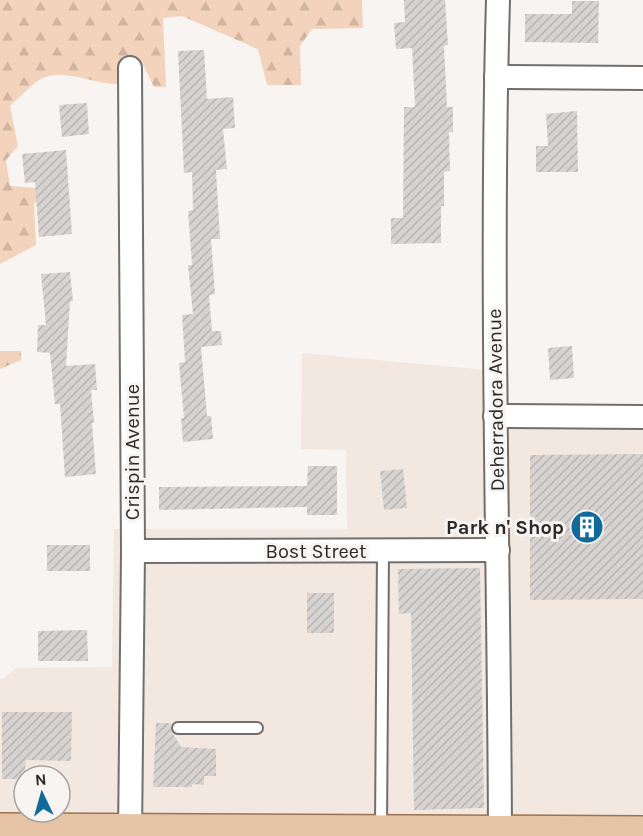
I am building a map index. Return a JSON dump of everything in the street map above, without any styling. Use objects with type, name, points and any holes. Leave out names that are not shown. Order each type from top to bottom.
[{"type":"main road","points":[[0,830],[130,834],[643,833]]},
{"type":"street","name":"Deherradora Avenue","points":[[498,0],[495,416],[499,835]]},
{"type":"street","name":"Crispin Avenue","points":[[130,68],[133,551],[130,834]]},
{"type":"street","points":[[496,77],[643,78]]},
{"type":"street","points":[[495,416],[643,417]]},
{"type":"street","name":"Bost Street","points":[[133,551],[498,550]]},
{"type":"lane","points":[[381,833],[383,550]]},
{"type":"lane","points":[[178,728],[256,728]]},
{"type":"shaded area","points":[[302,353],[508,372],[509,405],[643,405],[643,815],[72,815],[72,764],[12,764],[12,815],[0,815],[0,679],[16,668],[112,667],[114,529],[347,529],[346,450],[301,449]]},
{"type":"green space","points":[[0,0],[362,0],[363,28],[312,29],[300,46],[301,85],[267,85],[258,49],[182,16],[163,18],[166,87],[154,87],[141,61],[124,61],[118,84],[68,75],[48,76],[39,80],[10,106],[18,146],[6,160],[10,186],[65,190],[65,201],[34,203],[36,245],[0,264]]},
{"type":"green space","points":[[0,351],[21,351],[21,360],[0,369]]},
{"type":"building","points":[[404,0],[445,0],[448,45],[444,46],[447,107],[453,107],[453,132],[449,132],[450,171],[444,172],[441,243],[391,244],[391,218],[403,218],[404,107],[415,107],[412,48],[396,49],[394,23],[405,22]]},
{"type":"building","points":[[572,1],[599,1],[598,43],[525,42],[525,14],[572,14]]},
{"type":"building","points":[[204,50],[207,99],[233,97],[235,128],[223,129],[227,169],[216,170],[220,239],[211,239],[215,294],[209,295],[212,331],[221,331],[222,345],[201,347],[207,416],[211,416],[213,439],[183,442],[181,418],[184,418],[179,363],[185,362],[182,315],[193,314],[188,265],[192,265],[188,211],[193,210],[192,172],[184,173],[178,51]]},
{"type":"building","points":[[87,103],[89,134],[62,137],[59,105]]},
{"type":"building","points":[[577,111],[578,172],[536,172],[536,146],[548,146],[546,114]]},
{"type":"building","points":[[66,150],[72,234],[39,237],[35,182],[25,183],[22,154]]},
{"type":"building","points":[[70,272],[73,301],[70,302],[66,366],[95,364],[97,390],[91,390],[96,474],[65,477],[60,404],[55,404],[50,353],[37,352],[38,325],[46,325],[41,274]]},
{"type":"building","points":[[572,346],[574,378],[550,380],[548,348]]},
{"type":"building","name":"Park n' Shop","points":[[643,454],[643,599],[530,600],[530,455]]},
{"type":"building","points":[[308,466],[337,466],[337,515],[307,515],[307,507],[159,510],[159,487],[307,486]]},
{"type":"building","points":[[403,469],[407,508],[384,510],[380,471]]},
{"type":"building","points":[[47,545],[90,545],[90,571],[47,571]]},
{"type":"building","points":[[480,568],[484,808],[414,810],[411,613],[399,614],[398,569]]},
{"type":"building","points":[[307,593],[334,593],[334,633],[307,633]]},
{"type":"building","points":[[87,630],[88,661],[38,661],[38,631]]},
{"type":"building","points":[[2,712],[72,712],[71,761],[26,760],[26,764],[12,764],[12,779],[2,779]]},
{"type":"building","points":[[156,723],[171,723],[171,731],[181,747],[216,749],[216,776],[204,776],[204,785],[153,787]]},
{"type":"place","name":"Park n' Shop","points":[[587,527]]}]
